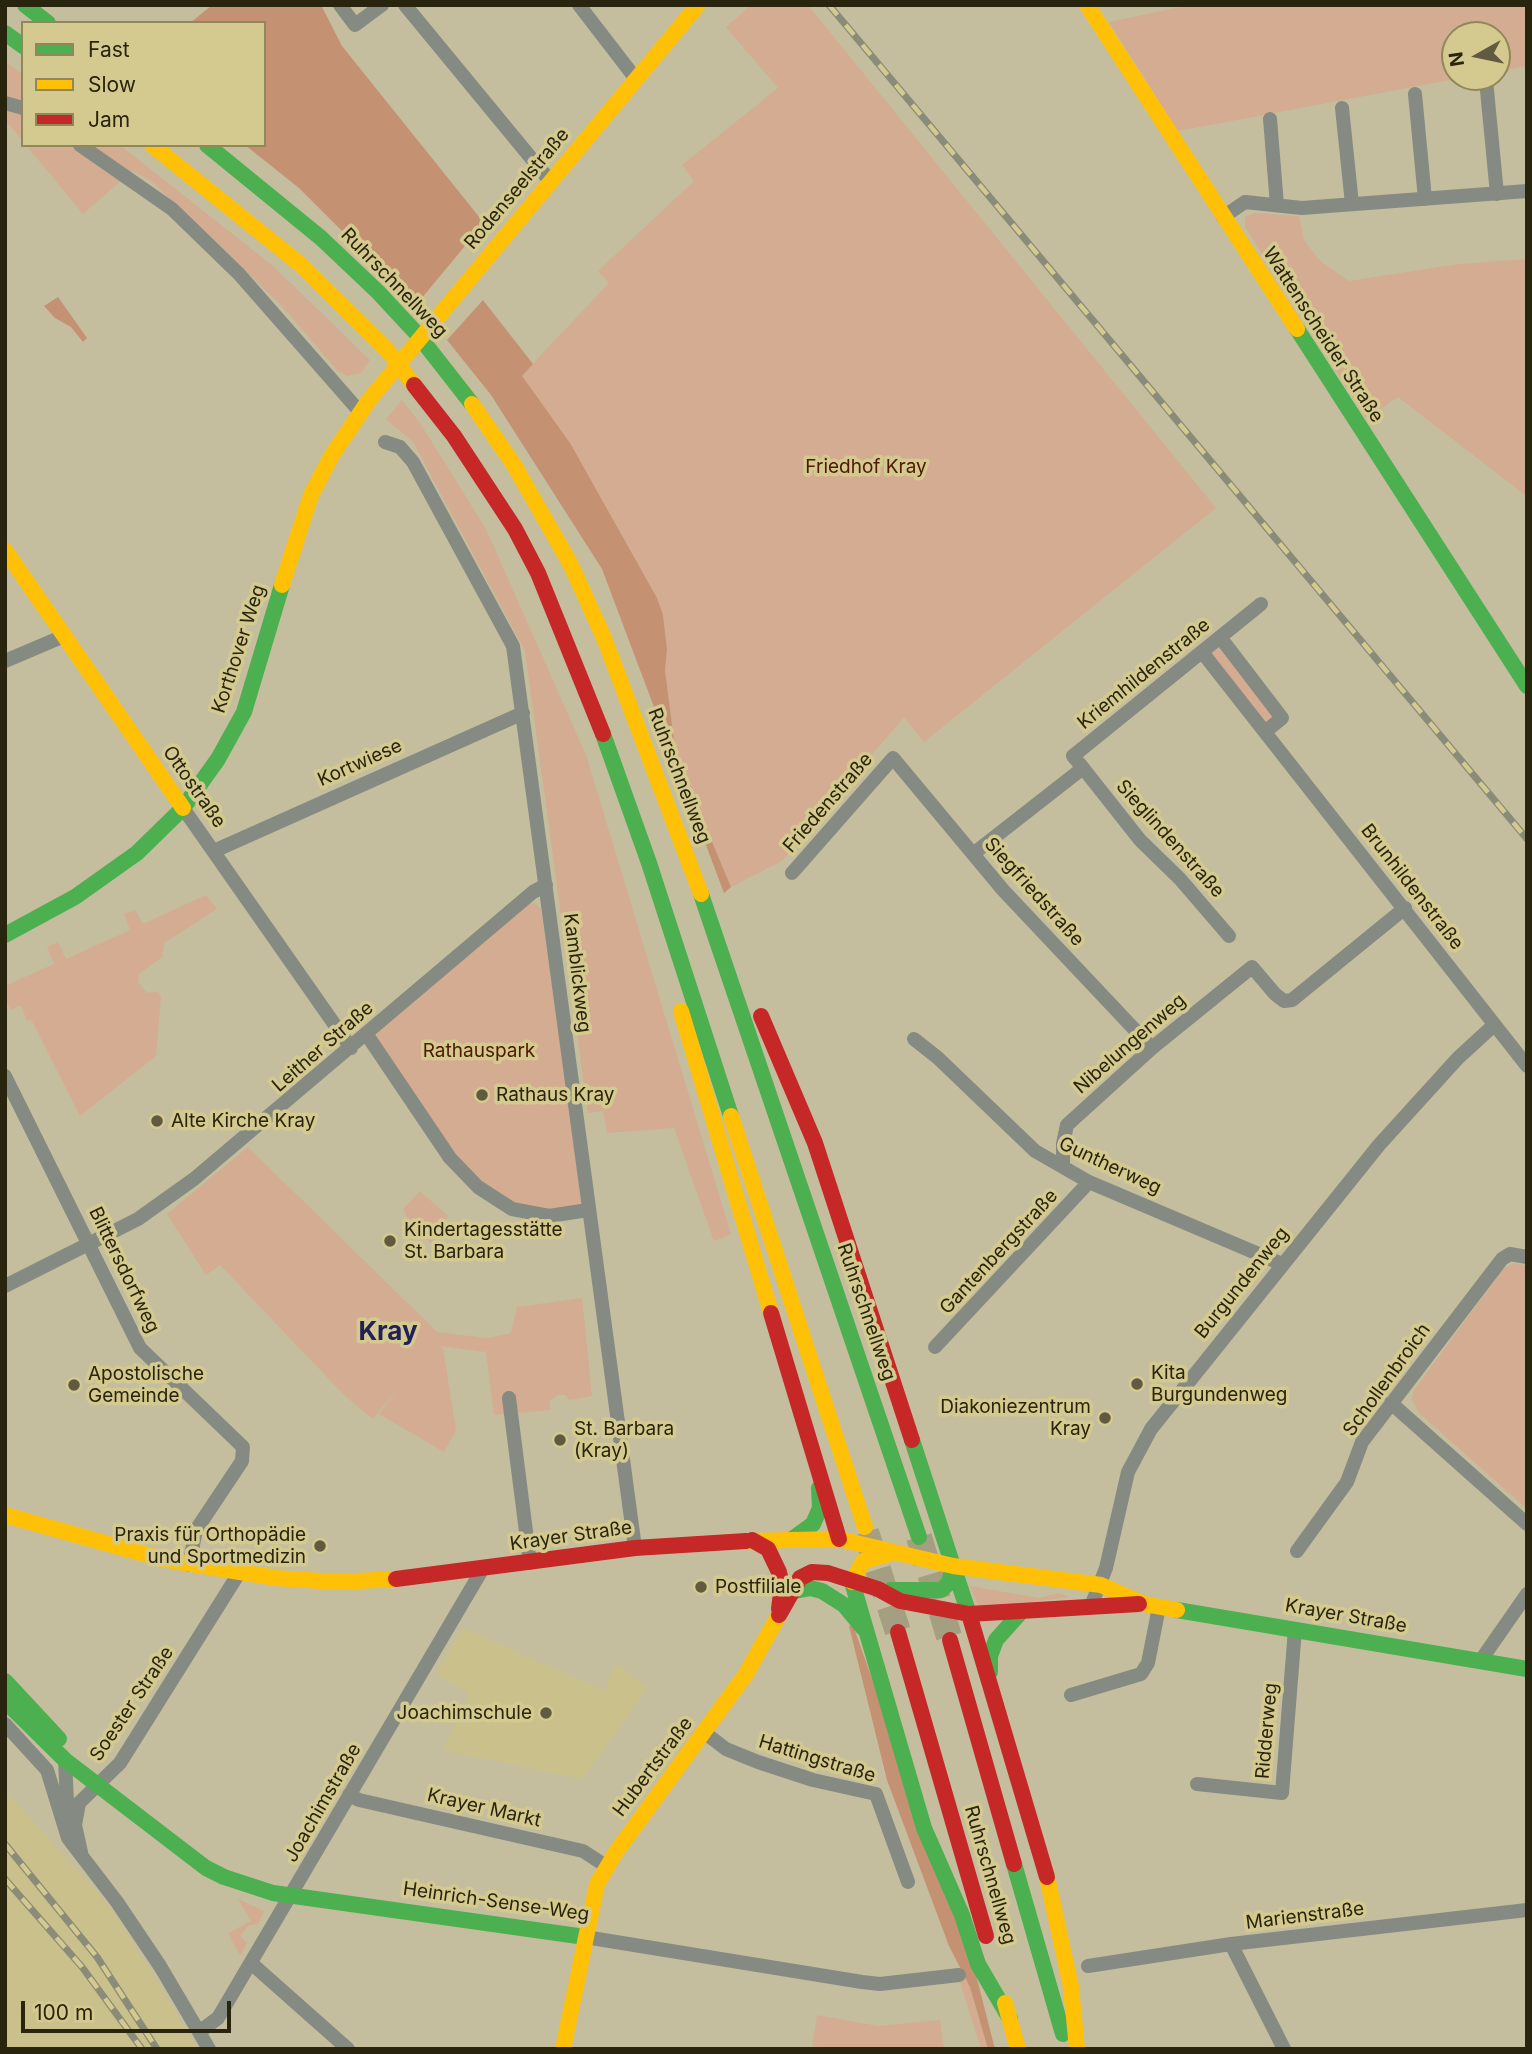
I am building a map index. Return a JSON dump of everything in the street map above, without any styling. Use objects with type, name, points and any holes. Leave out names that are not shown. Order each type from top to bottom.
[{"type":"main road","points":[[25,5],[45,21]]},
{"type":"main road","name":"Rodenseelstraße","points":[[364,406],[698,5]]},
{"type":"main road","name":"Wattenscheider Straße","points":[[1087,5],[1527,686]]},
{"type":"main road","points":[[5,33],[21,45]]},
{"type":"main road","points":[[154,147],[301,265],[356,317],[404,370],[454,436],[515,529],[558,617],[649,863],[865,1527]]},
{"type":"main road","name":"Ruhrschnellweg","points":[[210,147],[274,198],[378,292],[418,335],[468,399],[514,465],[571,565],[604,638],[719,941],[919,1537]]},
{"type":"main road","name":"Korthover Weg","points":[[5,934],[75,897],[119,867],[158,835],[183,808],[218,760],[244,712],[308,504],[332,455],[364,406]]},
{"type":"main road","name":"Ottostraße","points":[[5,550],[183,808]]},
{"type":"main road","points":[[649,863],[668,961],[695,1064],[924,1828],[962,1915],[978,1964],[1010,2019]]},
{"type":"main road","points":[[719,941],[759,1010],[815,1143],[969,1614],[1049,1885],[1071,1987],[1077,2049]]},
{"type":"main road","points":[[791,1540],[810,1529],[818,1514],[820,1500],[815,1462]]},
{"type":"main road","name":"Krayer Straße","points":[[5,1515],[133,1553],[189,1565],[338,1583],[402,1580],[635,1548],[752,1540],[838,1539],[953,1566],[1101,1585],[1151,1605]]},
{"type":"main road","points":[[752,1540],[768,1549],[779,1572],[782,1591],[777,1620]]},
{"type":"main road","points":[[852,1581],[863,1561],[891,1553]]},
{"type":"main road","points":[[878,1589],[937,1592],[949,1583],[953,1566]]},
{"type":"main road","name":"Hubertstraße","points":[[563,2049],[592,1901],[606,1866],[746,1674],[800,1578],[817,1572],[852,1581]]},
{"type":"main road","name":"Krayer Straße","points":[[852,1581],[878,1589],[900,1601],[969,1614],[1151,1605],[1527,1669]]},
{"type":"main road","points":[[793,1591],[817,1589],[836,1599],[868,1635]]},
{"type":"main road","points":[[991,1684],[990,1659],[994,1645],[1009,1622],[1021,1612]]},
{"type":"main road","name":"Ruhrschnellweg","points":[[898,1632],[1018,2049]]},
{"type":"main road","name":"Ruhrschnellweg","points":[[950,1640],[1067,2049]]},
{"type":"main road","name":"Heinrich-Sense-Weg","points":[[5,1681],[58,1738],[65,1760]]},
{"type":"main road","name":"Heinrich-Sense-Weg","points":[[5,1701],[65,1760],[206,1868],[266,1892],[585,1937]]},
{"type":"street","points":[[340,5],[355,25],[382,5]]},
{"type":"street","points":[[405,5],[550,181]]},
{"type":"street","points":[[584,7],[636,79]]},
{"type":"street","points":[[1487,91],[1497,194]]},
{"type":"street","points":[[1415,94],[1425,199]]},
{"type":"street","points":[[1342,108],[1352,204]]},
{"type":"street","points":[[1270,119],[1277,205]]},
{"type":"street","points":[[83,147],[172,209],[239,274],[364,406]]},
{"type":"street","points":[[1223,217],[1245,202],[1302,208],[1527,191]]},
{"type":"street","name":"Kamblickweg","points":[[384,442],[400,447],[413,462],[513,646],[635,1548]]},
{"type":"street","name":"Kriemhildenstraße","points":[[1083,768],[1073,756],[1261,604]]},
{"type":"street","points":[[5,661],[64,636]]},
{"type":"street","points":[[1220,638],[1282,718],[1266,731]]},
{"type":"street","name":"Brunhildenstraße","points":[[1202,652],[1527,1066]]},
{"type":"street","name":"Kortwiese","points":[[214,850],[523,713]]},
{"type":"street","name":"Siegfriedstraße","points":[[893,758],[973,853],[1152,1048]]},
{"type":"street","name":"Friedenstraße","points":[[792,873],[893,758]]},
{"type":"street","points":[[973,853],[1083,768]]},
{"type":"street","name":"Sieglindenstraße","points":[[1083,768],[1140,840],[1180,879],[1230,936]]},
{"type":"street","name":"Ottostraße","points":[[183,808],[351,1048]]},
{"type":"street","name":"Leither Straße","points":[[5,1286],[138,1219],[194,1179],[533,892],[546,886]]},
{"type":"street","name":"Nibelungenweg","points":[[1063,1167],[1063,1144],[1067,1125],[1152,1048],[1252,967],[1284,1001],[1292,1000],[1405,908]]},
{"type":"street","name":"Burgundenweg","points":[[1091,1606],[1101,1585],[1128,1472],[1146,1437],[1393,1128],[1494,1025]]},
{"type":"street","points":[[367,1035],[450,1158],[478,1187],[512,1209],[549,1216],[588,1210]]},
{"type":"street","name":"Guntherweg","points":[[914,1039],[938,1058],[1035,1151],[1089,1182],[1282,1264]]},
{"type":"street","name":"Blittersdorfweg","points":[[5,1076],[140,1348],[243,1447],[242,1461],[196,1530],[189,1565]]},
{"type":"street","name":"Gantenbergstraße","points":[[935,1347],[1089,1182]]},
{"type":"street","name":"Schollenbroich","points":[[1297,1551],[1348,1482],[1362,1442],[1502,1259],[1510,1254],[1527,1257]]},
{"type":"street","points":[[509,1398],[530,1563]]},
{"type":"street","points":[[1391,1403],[1527,1524]]},
{"type":"street","name":"Joachimstraße","points":[[199,2032],[218,2018],[482,1570]]},
{"type":"street","name":"Soester Straße","points":[[82,1857],[75,1825],[76,1812],[84,1796],[120,1763],[239,1573]]},
{"type":"street","points":[[1481,1660],[1527,1594]]},
{"type":"street","points":[[1071,1695],[1129,1679],[1146,1670],[1151,1605]]},
{"type":"street","name":"Ridderweg","points":[[1196,1784],[1282,1793],[1295,1629]]},
{"type":"street","name":"Soester Straße","points":[[5,1724],[47,1770],[68,1838],[153,1956],[199,2032]]},
{"type":"street","name":"Hattingstraße","points":[[705,1733],[726,1749],[758,1762],[813,1780],[876,1794],[908,1882]]},
{"type":"street","name":"Soester Straße","points":[[65,1760],[67,1814],[82,1857]]},
{"type":"street","name":"Krayer Markt","points":[[349,1795],[359,1800],[583,1851],[606,1866]]},
{"type":"street","name":"Marienstraße","points":[[1088,1966],[1231,1944],[1527,1910]]},
{"type":"street","name":"Heinrich-Sense-Weg","points":[[585,1937],[862,1982],[880,1983],[959,1975]]},
{"type":"street","points":[[1231,1944],[1284,2049]]},
{"type":"street","points":[[251,1963],[348,2049]]},
{"type":"street","points":[[199,2032],[209,2049]]},
{"type":"shaded area","points":[[212,5],[321,5],[342,46],[484,223],[416,305],[299,188],[248,147],[266,147],[266,21],[192,21]]},
{"type":"shaded area","points":[[58,297],[87,338],[83,342],[71,327],[55,318],[44,306]]},
{"type":"shaded area","points":[[483,300],[533,364],[522,376],[570,443],[657,598],[663,615],[667,649],[665,670],[676,756],[731,887],[724,893],[602,569],[491,395],[447,340]]},
{"type":"shaded area","points":[[853,1625],[976,1975],[995,2049],[988,2049],[970,1987],[949,1946],[887,1780],[849,1626]]},
{"type":"shaded area","name":"Joachimschule","points":[[463,1628],[605,1691],[615,1663],[648,1688],[583,1779],[442,1750],[470,1694],[436,1674]]},
{"type":"shaded area","points":[[5,1790],[112,1909],[198,2049],[5,2049]]},
{"type":"green space","name":"Friedhof Kray","points":[[751,5],[808,5],[1216,508],[924,742],[904,717],[782,861],[731,887],[676,756],[665,670],[667,649],[663,615],[522,375],[609,283],[598,271],[694,181],[682,165],[778,88],[726,27]]},
{"type":"green space","points":[[1190,5],[1527,5],[1527,66],[1511,69],[1511,21],[1441,21],[1441,82],[1178,131],[1109,22]]},
{"type":"green space","points":[[5,61],[21,73],[21,139],[5,120]]},
{"type":"green space","points":[[28,147],[123,147],[273,266],[370,360],[361,373],[347,376],[338,371],[281,305],[151,181],[132,171],[83,214]]},
{"type":"green space","points":[[1255,213],[1299,216],[1304,240],[1320,261],[1349,281],[1459,264],[1527,259],[1525,495],[1398,397],[1366,418],[1245,227],[1245,217]]},
{"type":"green space","points":[[402,400],[420,423],[486,529],[586,755],[731,1234],[714,1241],[674,1128],[607,1133],[603,1111],[588,1113],[525,651],[413,442],[386,419]]},
{"type":"green space","points":[[1220,639],[1280,717],[1265,729],[1204,652]]},
{"type":"green space","points":[[206,895],[217,909],[164,943],[162,957],[139,974],[138,982],[147,993],[158,992],[161,997],[156,1056],[80,1116],[31,1019],[27,1021],[21,1005],[11,1010],[5,1000],[5,986],[54,964],[47,947],[58,942],[66,959],[130,930],[124,914],[135,910],[143,924]]},
{"type":"green space","name":"Rathauspark","points":[[535,903],[541,909],[583,1205],[550,1210],[514,1205],[465,1171],[373,1033],[525,905]]},
{"type":"green space","points":[[248,1147],[437,1332],[487,1338],[511,1333],[517,1307],[582,1298],[592,1396],[569,1400],[565,1395],[558,1395],[549,1401],[551,1410],[494,1415],[486,1352],[440,1346],[443,1348],[456,1430],[444,1452],[379,1414],[405,1380],[373,1419],[345,1396],[220,1265],[206,1275],[167,1214]]},
{"type":"green space","points":[[420,1191],[448,1216],[431,1243],[413,1229],[403,1209]]},
{"type":"green space","points":[[1515,1263],[1527,1266],[1527,1509],[1418,1412],[1412,1399],[1414,1390],[1504,1268]]},
{"type":"green space","points":[[970,1586],[1039,1598],[1058,1593],[1070,1597],[979,1608]]},
{"type":"green space","points":[[238,1899],[264,1911],[258,1924],[249,1925],[240,1936],[247,1943],[240,1956],[228,1933],[251,1921]]},
{"type":"green space","points":[[963,1970],[988,2049],[981,2049],[958,1976]]},
{"type":"green space","points":[[817,2015],[878,2026],[940,2020],[944,2049],[830,2049],[812,2046]]},
{"type":"tunnel","points":[[866,1532],[898,1632]]},
{"type":"tunnel","points":[[919,1537],[950,1640]]},
{"type":"railway","points":[[829,5],[1527,839]]},
{"type":"railway","points":[[5,1844],[97,1957],[157,2049]]},
{"type":"railway","points":[[5,1879],[82,1967],[142,2049]]},
{"type":"traffic: fast","points":[[25,5],[45,21]]},
{"type":"traffic: fast","points":[[5,33],[21,45]]},
{"type":"traffic: fast","points":[[209,147],[321,238],[378,292],[418,335],[472,404]]},
{"type":"traffic: fast","points":[[1297,329],[1527,686]]},
{"type":"traffic: fast","points":[[5,935],[75,897],[137,853],[183,808],[218,759],[244,712],[282,585]]},
{"type":"traffic: fast","points":[[603,734],[649,863],[731,1116]]},
{"type":"traffic: fast","points":[[701,894],[919,1537]]},
{"type":"traffic: fast","points":[[912,1440],[953,1566]]},
{"type":"traffic: fast","points":[[791,1540],[813,1524],[820,1508],[819,1488]]},
{"type":"traffic: fast","points":[[953,1566],[969,1614]]},
{"type":"traffic: fast","points":[[891,1590],[941,1590],[949,1583],[953,1566]]},
{"type":"traffic: fast","points":[[852,1582],[924,1828],[962,1915],[978,1964],[1010,2019]]},
{"type":"traffic: fast","points":[[793,1591],[810,1588],[822,1591],[844,1605],[863,1628]]},
{"type":"traffic: fast","points":[[1177,1610],[1527,1669]]},
{"type":"traffic: fast","points":[[990,1672],[990,1656],[996,1640],[1021,1612]]},
{"type":"traffic: fast","points":[[5,1681],[59,1739]]},
{"type":"traffic: fast","points":[[5,1701],[65,1760],[206,1868],[224,1877],[273,1893],[585,1937]]},
{"type":"traffic: fast","points":[[1014,1864],[1063,2034]]},
{"type":"traffic: slow","points":[[443,311],[698,5]]},
{"type":"traffic: slow","points":[[1087,5],[1297,329]]},
{"type":"traffic: slow","points":[[154,147],[301,265],[388,351],[414,385]]},
{"type":"traffic: slow","points":[[369,400],[443,311]]},
{"type":"traffic: slow","points":[[282,585],[311,495],[332,455],[369,400]]},
{"type":"traffic: slow","points":[[472,404],[514,465],[571,565],[604,638],[701,894]]},
{"type":"traffic: slow","points":[[5,550],[183,808]]},
{"type":"traffic: slow","points":[[681,1011],[771,1313]]},
{"type":"traffic: slow","points":[[731,1116],[865,1527]]},
{"type":"traffic: slow","points":[[5,1515],[162,1559],[276,1578],[338,1582],[396,1579]]},
{"type":"traffic: slow","points":[[746,1541],[839,1539],[953,1566],[1101,1585],[1144,1604],[1177,1610]]},
{"type":"traffic: slow","points":[[852,1582],[863,1561],[889,1554]]},
{"type":"traffic: slow","points":[[563,2049],[597,1884],[616,1852],[746,1674],[779,1615]]},
{"type":"traffic: slow","points":[[1047,1877],[1071,1987],[1077,2049]]},
{"type":"traffic: slow","points":[[1005,2003],[1018,2049]]},
{"type":"traffic: jam","points":[[414,385],[454,436],[515,529],[538,573],[603,734]]},
{"type":"traffic: jam","points":[[761,1016],[815,1143],[912,1440]]},
{"type":"traffic: jam","points":[[771,1313],[839,1539]]},
{"type":"traffic: jam","points":[[752,1540],[768,1549],[779,1572],[782,1585],[779,1609]]},
{"type":"traffic: jam","points":[[396,1579],[635,1548],[746,1541]]},
{"type":"traffic: jam","points":[[779,1615],[800,1578],[812,1572],[828,1573],[878,1589],[900,1601],[969,1614],[1139,1604]]},
{"type":"traffic: jam","points":[[969,1614],[1047,1877]]},
{"type":"traffic: jam","points":[[898,1632],[986,1936]]},
{"type":"traffic: jam","points":[[950,1640],[1014,1864]]},
{"type":"place","name":"Rathaus Kray","points":[[482,1095]]},
{"type":"place","name":"Alte Kirche Kray","points":[[157,1121]]},
{"type":"place","name":"Kindertagesstätte St. Barbara","points":[[390,1241]]},
{"type":"place","name":"Kita Burgundenweg","points":[[1137,1384]]},
{"type":"place","name":"Apostolische Gemeinde","points":[[74,1385]]},
{"type":"place","name":"Diakoniezentrum Kray","points":[[1105,1418]]},
{"type":"place","name":"St. Barbara (Kray)","points":[[560,1440]]},
{"type":"place","name":"Praxis für Orthopädie und Sportmedizin","points":[[320,1546]]},
{"type":"place","name":"Postfiliale","points":[[701,1587]]},
{"type":"place","name":"Joachimschule","points":[[546,1713]]},
{"type":"district","name":"Kray","points":[[388,1332]]}]
